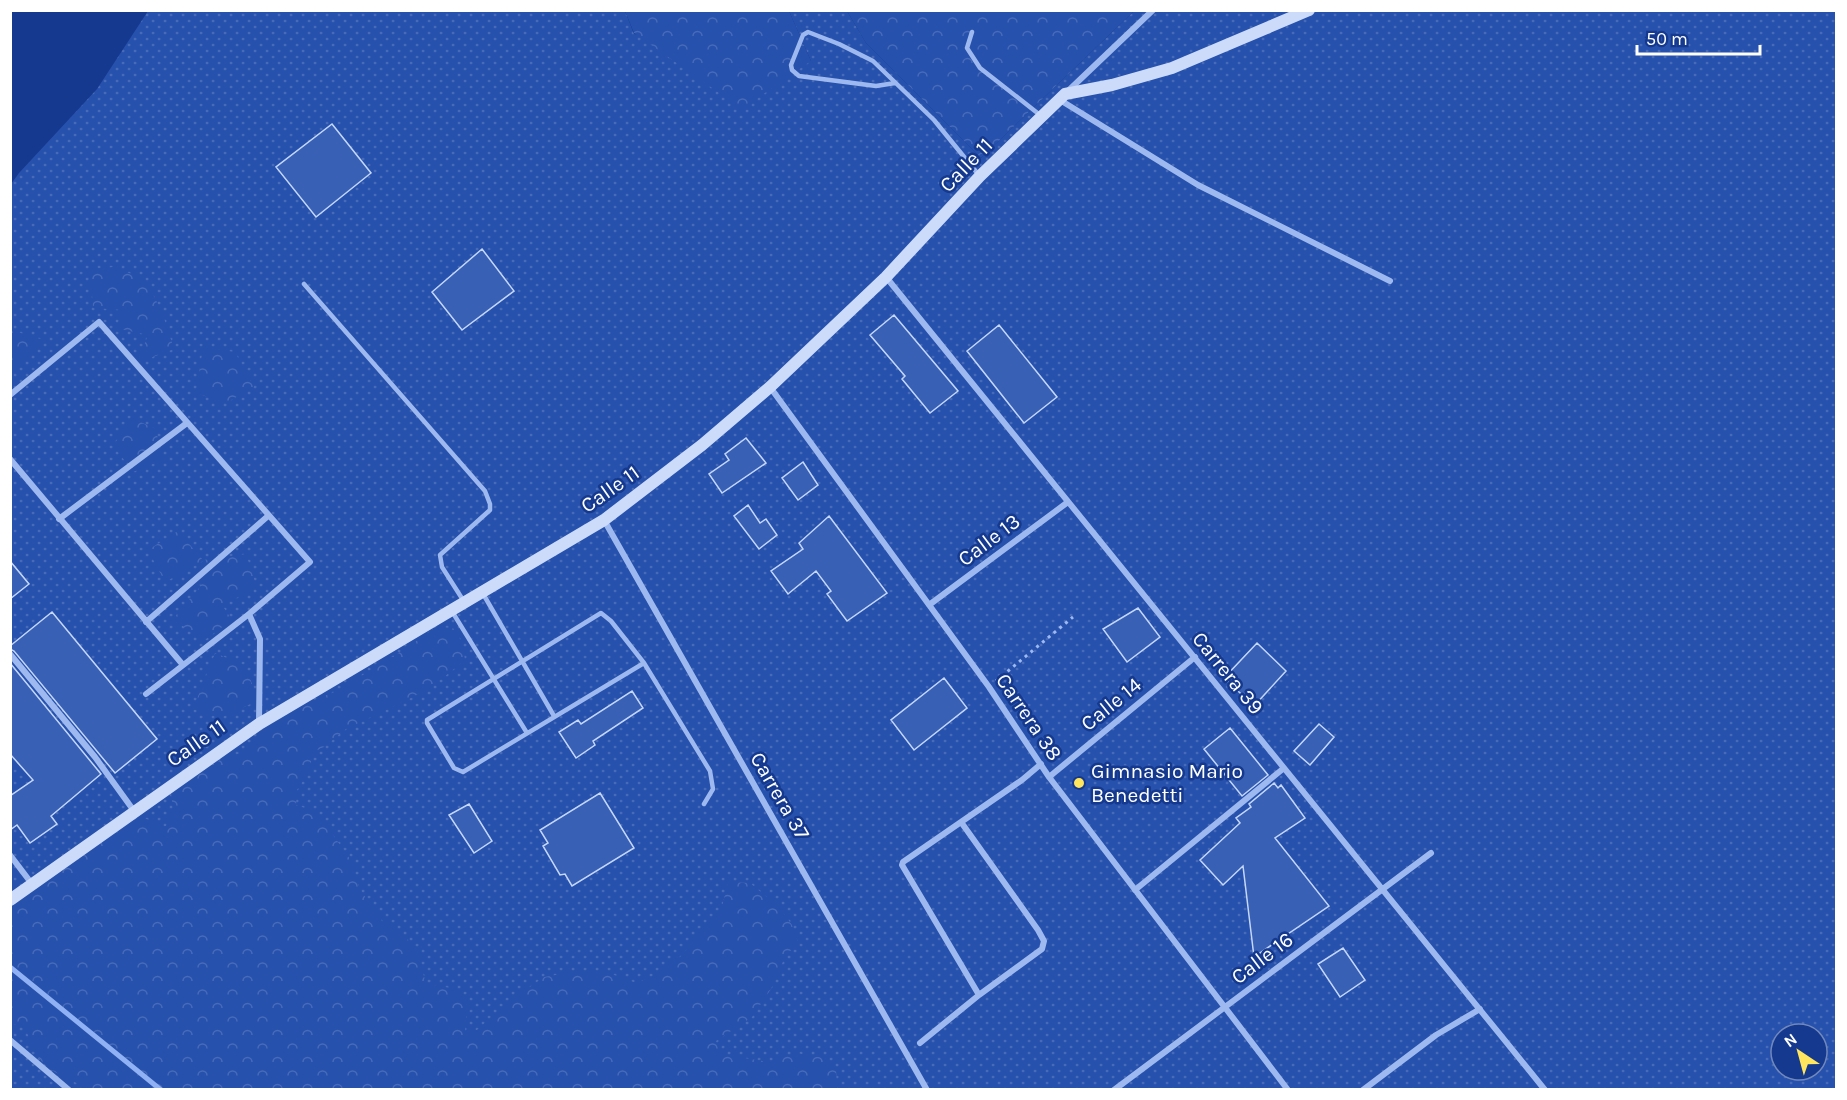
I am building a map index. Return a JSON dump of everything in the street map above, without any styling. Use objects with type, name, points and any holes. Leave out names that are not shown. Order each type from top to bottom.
[{"type":"main road","points":[[1062,97],[1172,68],[1309,10]]},
{"type":"main road","name":"Calle 11","points":[[10,900],[259,724],[604,520],[702,445],[770,387],[886,277],[980,176],[1062,97]]},
{"type":"street","name":"Calle 11","points":[[1062,97],[1153,10]]},
{"type":"street","points":[[1062,97],[1198,185],[1390,281]]},
{"type":"street","name":"Carrera 39","points":[[886,277],[1545,1089]]},
{"type":"street","points":[[10,395],[99,322],[310,562],[249,614],[146,694]]},
{"type":"street","name":"Carrera 38","points":[[770,387],[988,687],[1049,777],[1288,1089]]},
{"type":"street","points":[[58,519],[187,423]]},
{"type":"street","points":[[10,459],[58,519],[183,665]]},
{"type":"street","name":"Calle 13","points":[[928,605],[1068,502]]},
{"type":"street","points":[[146,622],[268,516]]},
{"type":"street","name":"Carrera 37","points":[[604,520],[927,1089]]},
{"type":"street","points":[[249,614],[260,639],[259,724]]},
{"type":"street","points":[[10,654],[95,757],[134,811]]},
{"type":"street","name":"Calle 14","points":[[1049,777],[1195,657]]},
{"type":"street","points":[[980,995],[902,865],[903,862],[1022,780],[1041,764]]},
{"type":"street","points":[[1135,890],[1284,768]]},
{"type":"street","points":[[920,1043],[1042,949],[1044,941],[961,822]]},
{"type":"street","name":"Calle 16","points":[[1114,1089],[1431,853]]},
{"type":"street","points":[[10,855],[32,884]]},
{"type":"street","points":[[1363,1089],[1428,1041],[1480,1009]]},
{"type":"street","points":[[10,1040],[69,1089]]},
{"type":"lane","points":[[895,82],[876,86],[799,76],[792,70],[791,65],[803,35],[808,32],[873,61],[895,82],[934,120],[980,176]]},
{"type":"lane","points":[[972,32],[967,48],[980,68],[1042,117]]},
{"type":"lane","points":[[304,284],[484,491],[490,504],[490,510],[440,555],[442,567],[464,603]]},
{"type":"lane","points":[[482,592],[554,716]]},
{"type":"lane","points":[[451,610],[527,733]]},
{"type":"lane","points":[[644,663],[463,772],[454,768],[427,720],[601,614],[611,621],[644,663],[710,771],[713,789],[704,804]]},
{"type":"path","points":[[988,687],[1073,618]]},
{"type":"green space","points":[[148,11],[625,11],[634,34],[811,61],[789,11],[847,11],[866,43],[981,158],[1134,11],[1836,11],[1836,1089],[11,1090],[11,184],[97,89]]},
{"type":"green space","points":[[625,11],[789,11],[811,61],[742,109],[634,33]]},
{"type":"green space","points":[[847,11],[1134,11],[981,158],[866,43]]},
{"type":"green space","points":[[113,267],[145,279],[162,312],[174,349],[137,363],[148,335],[116,328],[123,310],[93,308],[90,269]]},
{"type":"green space","points":[[10,330],[44,340],[11,372]]},
{"type":"green space","points":[[203,347],[235,352],[254,387],[226,403],[196,393]]},
{"type":"green space","points":[[134,419],[156,429],[162,460],[133,472],[113,445]]},
{"type":"green space","points":[[178,531],[203,560],[246,554],[257,588],[222,605],[232,620],[206,639],[172,620],[200,587],[203,561],[165,582],[148,550]]},
{"type":"green space","points":[[436,627],[453,628],[462,642],[465,660],[415,696],[346,729],[324,747],[311,753],[311,768],[297,790],[296,805],[317,812],[352,862],[359,888],[382,921],[404,935],[418,953],[426,984],[457,989],[467,1005],[465,1033],[477,1030],[507,1003],[544,977],[578,971],[609,973],[636,983],[656,975],[680,957],[721,911],[728,882],[750,883],[780,908],[792,925],[798,942],[785,957],[771,989],[752,1017],[716,1041],[720,1054],[768,1062],[796,1053],[825,1058],[836,1068],[837,1090],[87,1089],[52,1070],[40,1060],[24,1027],[11,1023],[10,908],[123,824],[141,818],[149,820],[158,827],[166,826],[173,810],[171,792],[226,756],[239,754],[269,725],[306,703],[337,691]]},
{"type":"green space","points":[[215,653],[244,665],[259,700],[220,718],[193,709]]},
{"type":"building","points":[[332,124],[371,173],[316,217],[276,167]]},
{"type":"building","points":[[482,249],[514,291],[462,330],[432,292]]},
{"type":"building","points":[[894,315],[958,391],[930,413],[902,379],[905,376],[870,335]]},
{"type":"building","points":[[999,325],[1057,397],[1024,423],[967,351]]},
{"type":"building","points":[[746,438],[766,463],[722,493],[709,474],[729,460],[725,454]]},
{"type":"building","points":[[803,462],[818,485],[798,500],[782,478]]},
{"type":"building","points":[[748,505],[760,523],[766,519],[777,535],[759,549],[734,516]]},
{"type":"building","points":[[829,516],[887,593],[847,621],[827,594],[831,591],[816,571],[788,594],[771,571],[803,549],[799,543]]},
{"type":"building","points":[[10,561],[29,584],[10,599]]},
{"type":"building","points":[[1138,608],[1160,637],[1127,662],[1103,629]]},
{"type":"building","points":[[52,612],[157,739],[115,773],[10,649],[10,646]]},
{"type":"building","points":[[1257,643],[1286,671],[1254,706],[1224,678]]},
{"type":"building","points":[[10,663],[101,774],[51,816],[57,824],[30,843],[17,825],[10,830],[10,796],[33,780],[10,754]]},
{"type":"building","points":[[944,678],[967,708],[914,750],[891,720]]},
{"type":"building","points":[[632,691],[643,708],[593,741],[595,745],[576,758],[559,732],[578,720],[581,724]]},
{"type":"building","points":[[1319,724],[1334,737],[1310,765],[1294,751]]},
{"type":"building","points":[[1230,728],[1268,775],[1242,796],[1204,749]]},
{"type":"building","points":[[1274,783],[1278,788],[1281,785],[1305,818],[1275,838],[1329,906],[1254,957],[1243,866],[1223,885],[1200,860],[1240,823],[1236,818],[1251,807],[1249,804]]},
{"type":"building","points":[[600,793],[634,848],[572,886],[565,874],[560,875],[543,846],[548,843],[540,830]]},
{"type":"building","points":[[469,804],[492,841],[474,853],[449,815]]},
{"type":"building","points":[[1343,948],[1365,980],[1340,997],[1318,964]]},
{"type":"waterway","points":[[10,967],[161,1090]]},
{"type":"place","name":"Gimnasio Mario Benedetti","points":[[1079,783]]}]
